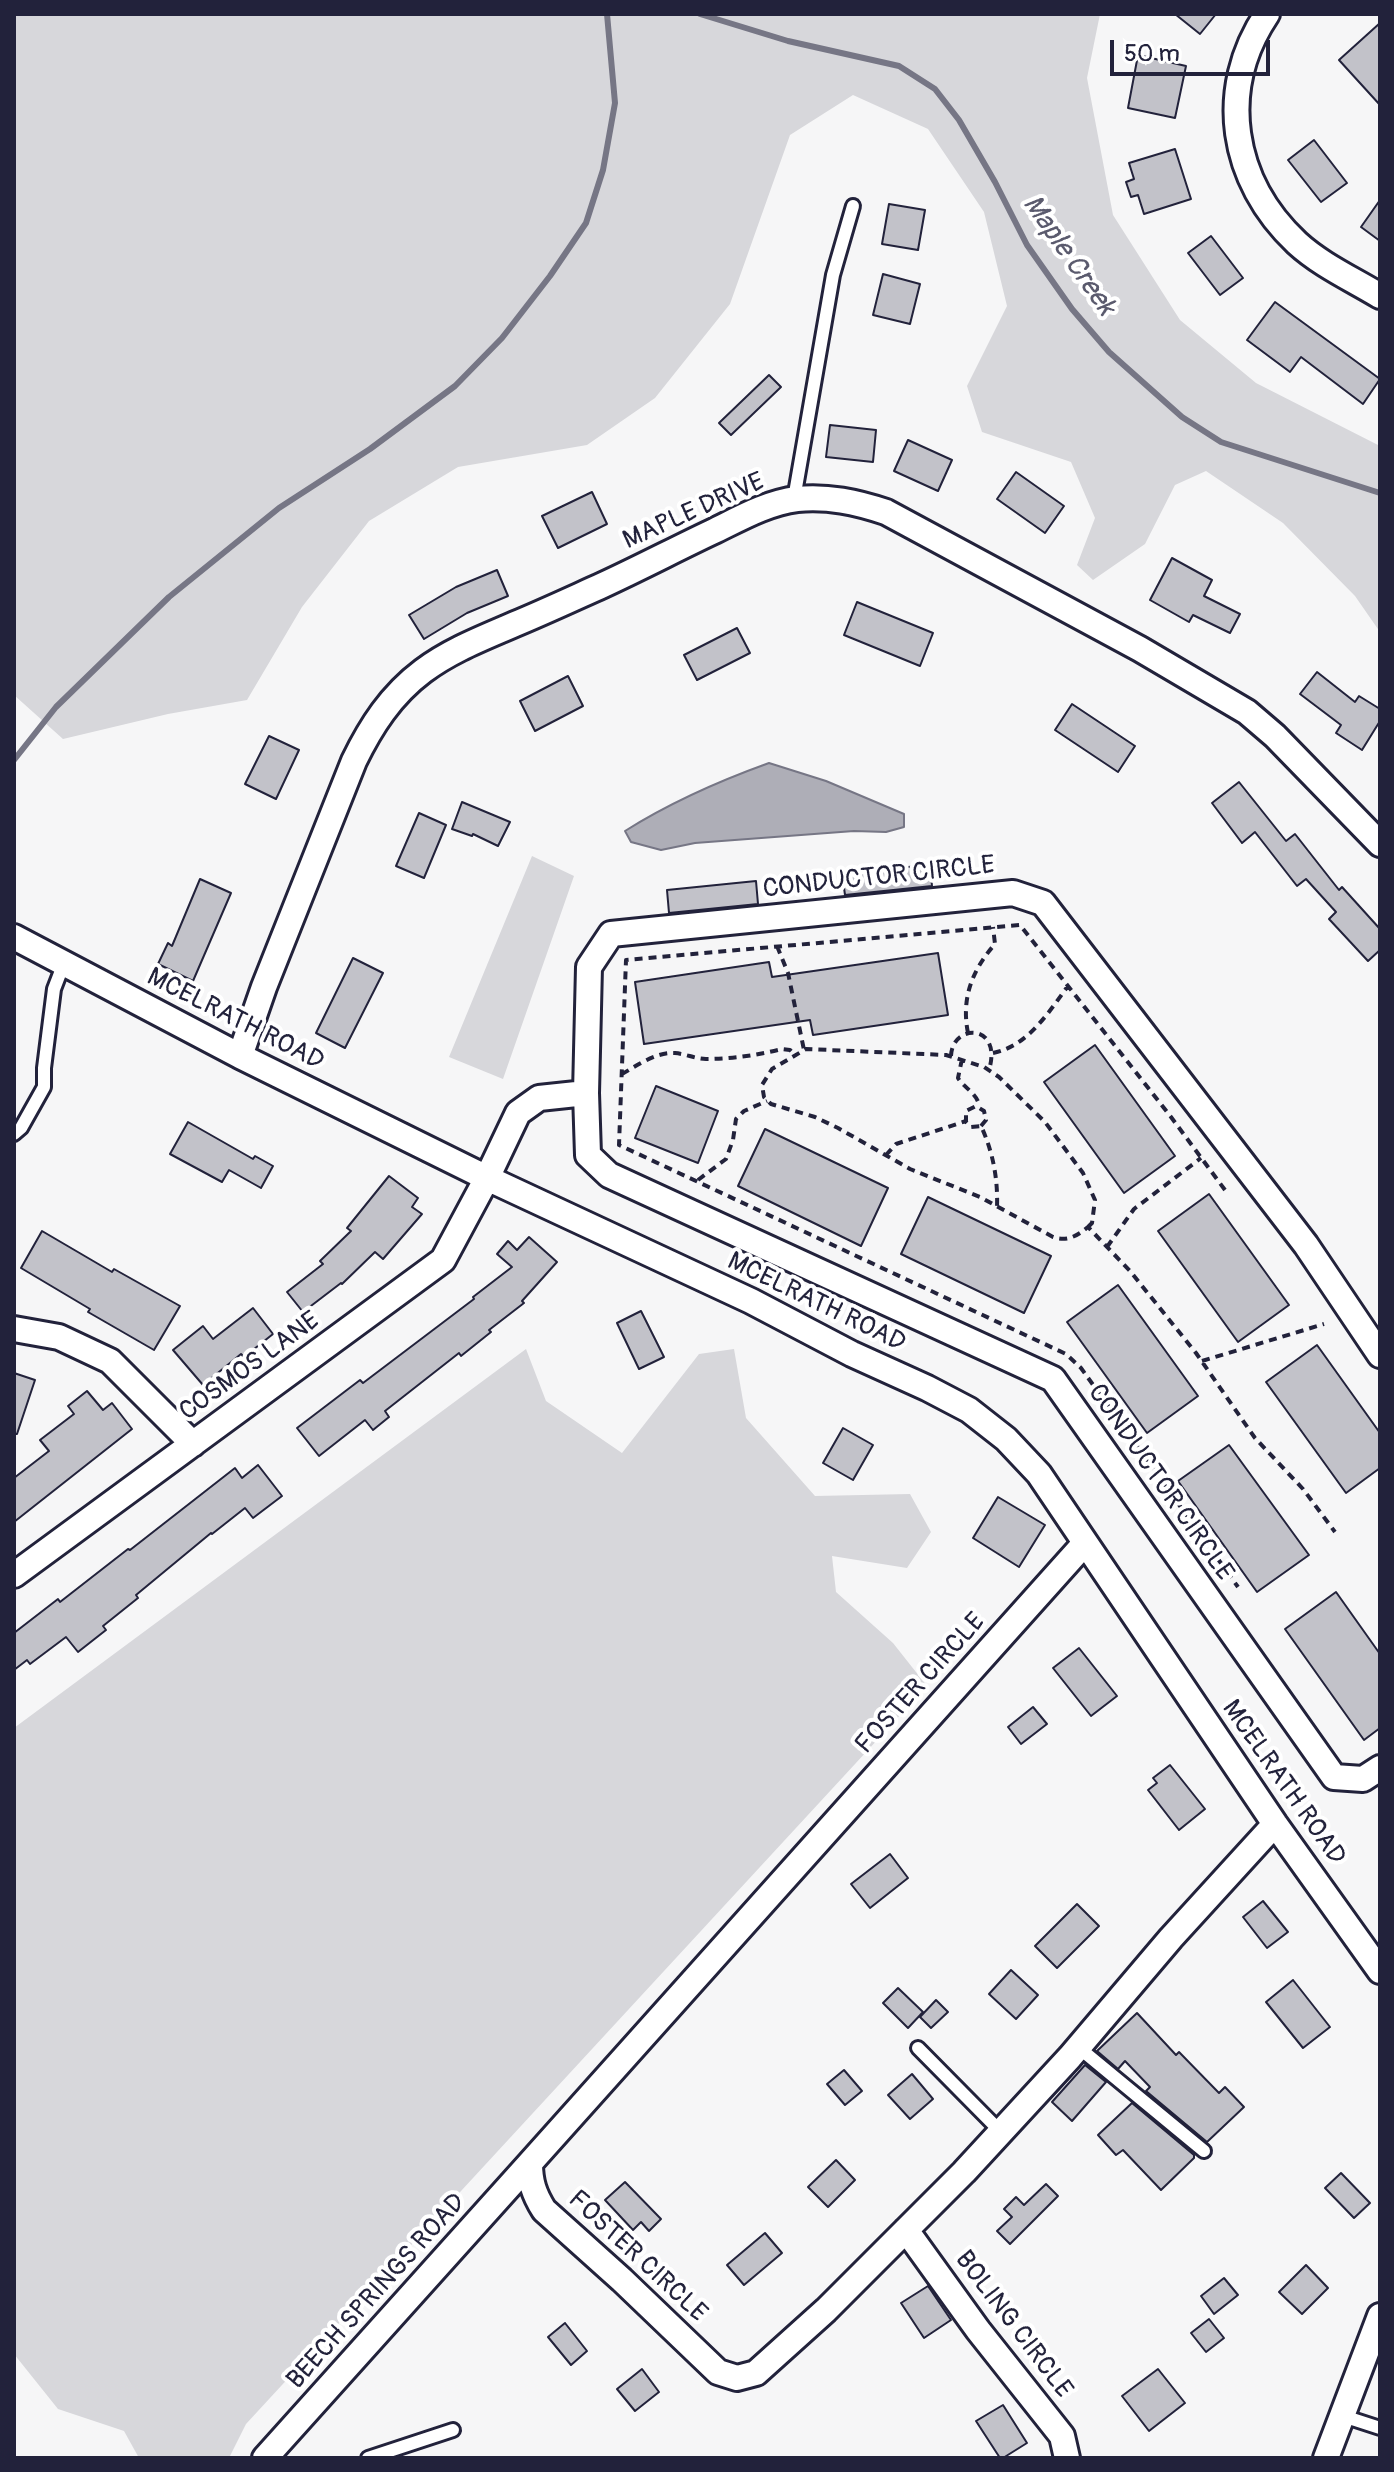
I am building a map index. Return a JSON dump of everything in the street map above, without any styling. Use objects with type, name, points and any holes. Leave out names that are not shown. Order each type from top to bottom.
[{"type":"street","points":[[1267,14],[1251,39],[1241,65],[1236,92],[1238,134],[1249,176],[1279,225],[1299,245],[1380,296]]},
{"type":"street","name":"MAPLE DRIVE","points":[[240,1056],[264,987],[354,761],[366,736],[401,690],[422,671],[471,642],[605,584],[764,507],[794,499],[825,497],[856,502],[886,512],[1215,691],[1275,736],[1380,844]]},
{"type":"street","name":"CONDUCTOR CIRCLE","points":[[1380,1355],[1306,1245],[1043,903],[1013,893],[611,934],[589,967],[588,1155],[609,1175],[1053,1379],[1334,1777],[1363,1779],[1380,1768]]},
{"type":"street","name":"MCELRATH ROAD","points":[[14,937],[240,1056],[487,1178],[751,1301],[969,1410],[1006,1439],[1039,1474],[1275,1824],[1380,1971]]},
{"type":"street","points":[[487,1178],[518,1113],[539,1098],[586,1093]]},
{"type":"street","name":"COSMOS LANE","points":[[14,1575],[443,1260],[487,1178]]},
{"type":"street","points":[[14,1329],[59,1337],[110,1361],[193,1444]]},
{"type":"street","name":"FOSTER CIRCLE","points":[[1085,1543],[530,2163],[530,2183],[544,2210],[718,2372],[727,2376],[747,2377],[764,2367],[826,2310],[1001,2132],[1275,1824]]},
{"type":"street","name":"BEECH SPRINGS ROAD","points":[[265,2458],[530,2163]]},
{"type":"street","name":"BOLING CIRCLE","points":[[906,2230],[978,2330],[1062,2436],[1067,2458]]},
{"type":"street","points":[[1326,2458],[1380,2316]]},
{"type":"lane","points":[[794,499],[833,275],[853,206]]},
{"type":"lane","points":[[14,1134],[21,1128],[44,1087],[54,989],[64,963]]},
{"type":"lane","points":[[1078,2047],[1204,2151]]},
{"type":"lane","points":[[918,2048],[1001,2132]]},
{"type":"lane","points":[[1343,2416],[1380,2428]]},
{"type":"lane","points":[[368,2458],[453,2430]]},
{"type":"path","points":[[1225,1190],[1020,925],[626,960],[619,1145],[1066,1354],[1081,1368],[1238,1587]]},
{"type":"path","points":[[968,1033],[965,1008],[973,974],[995,944],[993,927]]},
{"type":"path","points":[[777,946],[788,973],[804,1050]]},
{"type":"path","points":[[993,1053],[1011,1046],[1033,1030],[1068,986]]},
{"type":"path","points":[[951,1056],[952,1045],[959,1037],[968,1033],[984,1036],[991,1043],[993,1053],[989,1070]]},
{"type":"path","points":[[622,1074],[654,1056],[676,1053],[705,1059],[732,1058],[782,1049],[790,1050],[795,1055]]},
{"type":"path","points":[[697,1181],[726,1159],[736,1119],[744,1111],[767,1101],[815,1117],[910,1169],[980,1197],[1061,1240],[1075,1237],[1092,1223],[1095,1200],[1083,1173],[1045,1122],[999,1077],[962,1059],[804,1050],[772,1069],[762,1085],[767,1101]]},
{"type":"path","points":[[962,1059],[958,1078],[964,1088],[976,1097],[986,1115],[981,1126],[988,1141],[998,1183],[997,1207]]},
{"type":"path","points":[[979,1106],[966,1111],[966,1121],[971,1127],[981,1126]]},
{"type":"path","points":[[886,1155],[896,1144],[966,1121]]},
{"type":"path","points":[[1107,1247],[1134,1209],[1201,1158]]},
{"type":"path","points":[[1088,1227],[1130,1271],[1202,1361],[1255,1438],[1303,1489],[1335,1532]]},
{"type":"path","points":[[1202,1361],[1324,1324]]},
{"type":"shaded area","points":[[14,14],[1100,14],[1087,78],[1113,215],[1180,320],[1256,383],[1380,446],[1380,632],[1355,596],[1283,523],[1206,471],[1175,485],[1145,544],[1093,580],[1077,565],[1095,518],[1071,462],[982,432],[967,386],[1007,306],[984,212],[928,129],[853,95],[790,135],[730,304],[655,398],[587,445],[458,467],[369,521],[302,607],[247,700],[168,714],[63,739],[14,695]]},
{"type":"shaded area","points":[[769,763],[826,781],[904,814],[904,827],[886,832],[854,831],[695,843],[661,850],[631,842],[625,831],[696,793]]},
{"type":"shaded area","points":[[532,856],[574,876],[503,1079],[449,1057]]},
{"type":"shaded area","points":[[526,1349],[546,1401],[622,1453],[699,1354],[734,1349],[746,1418],[815,1496],[910,1494],[931,1532],[907,1568],[832,1556],[836,1592],[893,1643],[927,1686],[246,2424],[229,2458],[139,2458],[124,2431],[58,2409],[14,2354],[14,1728]]},
{"type":"building","points":[[1175,14],[1216,14],[1200,34]]},
{"type":"building","points":[[1380,23],[1380,105],[1339,60]]},
{"type":"building","points":[[1138,55],[1186,66],[1175,118],[1128,108]]},
{"type":"building","points":[[1314,140],[1347,183],[1321,202],[1288,160]]},
{"type":"building","points":[[1175,149],[1191,199],[1144,214],[1138,195],[1131,197],[1126,182],[1134,179],[1129,163]]},
{"type":"building","points":[[1380,200],[1380,241],[1361,227]]},
{"type":"building","points":[[889,204],[925,210],[918,250],[882,244]]},
{"type":"building","points":[[1211,236],[1243,278],[1220,295],[1188,253]]},
{"type":"building","points":[[883,274],[920,284],[910,324],[873,315]]},
{"type":"building","points":[[1275,302],[1380,379],[1363,404],[1301,357],[1290,372],[1247,340]]},
{"type":"building","points":[[769,375],[781,387],[731,435],[719,423]]},
{"type":"building","points":[[830,425],[876,430],[873,462],[826,457]]},
{"type":"building","points":[[908,440],[952,460],[938,491],[894,471]]},
{"type":"building","points":[[1016,472],[1064,506],[1045,533],[997,499]]},
{"type":"building","points":[[592,492],[607,524],[558,548],[542,516]]},
{"type":"building","points":[[1172,558],[1212,580],[1204,596],[1240,614],[1230,633],[1193,615],[1189,622],[1150,600]]},
{"type":"building","points":[[497,570],[508,596],[467,613],[424,639],[409,615],[456,587]]},
{"type":"building","points":[[857,602],[933,633],[920,666],[844,635]]},
{"type":"building","points":[[737,628],[750,653],[697,680],[684,655]]},
{"type":"building","points":[[1317,672],[1355,702],[1359,696],[1380,709],[1380,721],[1362,750],[1336,733],[1341,725],[1300,694]]},
{"type":"building","points":[[568,676],[583,706],[535,731],[520,701]]},
{"type":"building","points":[[1072,704],[1135,746],[1118,772],[1055,730]]},
{"type":"building","points":[[269,736],[299,750],[276,799],[245,784]]},
{"type":"building","points":[[1239,782],[1286,841],[1295,834],[1339,890],[1342,887],[1380,929],[1380,950],[1368,961],[1329,919],[1336,912],[1306,879],[1297,886],[1255,832],[1242,843],[1212,803]]},
{"type":"building","points":[[462,802],[510,822],[498,846],[473,834],[452,829]]},
{"type":"building","points":[[419,813],[446,825],[424,878],[396,866]]},
{"type":"building","points":[[930,865],[932,886],[845,895],[842,873]]},
{"type":"building","points":[[200,879],[231,893],[193,981],[158,964],[168,943],[172,946]]},
{"type":"building","points":[[756,881],[758,904],[669,913],[667,890]]},
{"type":"building","points":[[938,953],[948,1015],[813,1035],[810,1020],[644,1044],[635,982],[769,962],[772,977]]},
{"type":"building","points":[[353,958],[383,973],[345,1048],[316,1033]]},
{"type":"building","points":[[1095,1045],[1175,1156],[1124,1193],[1044,1082]]},
{"type":"building","points":[[656,1086],[718,1111],[698,1163],[635,1138]]},
{"type":"building","points":[[188,1122],[253,1159],[255,1156],[273,1166],[261,1188],[229,1170],[222,1182],[170,1154]]},
{"type":"building","points":[[765,1129],[888,1188],[861,1246],[738,1186]]},
{"type":"building","points":[[389,1176],[418,1198],[412,1207],[422,1214],[383,1259],[375,1252],[342,1284],[303,1312],[287,1292],[323,1264],[320,1261],[351,1231],[347,1228]]},
{"type":"building","points":[[1209,1194],[1289,1305],[1238,1342],[1158,1231]]},
{"type":"building","points":[[928,1197],[1051,1256],[1024,1313],[901,1254]]},
{"type":"building","points":[[42,1231],[112,1272],[114,1269],[180,1306],[154,1350],[21,1268]]},
{"type":"building","points":[[529,1237],[557,1262],[522,1301],[524,1303],[461,1356],[459,1353],[385,1411],[389,1417],[373,1430],[365,1420],[319,1456],[297,1428],[360,1380],[363,1383],[474,1299],[512,1267],[497,1254],[508,1241],[517,1250]]},
{"type":"building","points":[[1118,1285],[1198,1396],[1147,1433],[1067,1322]]},
{"type":"building","points":[[253,1308],[273,1334],[244,1357],[241,1354],[203,1385],[173,1350],[203,1326],[213,1339]]},
{"type":"building","points":[[641,1311],[664,1357],[639,1369],[617,1323]]},
{"type":"building","points":[[1317,1345],[1380,1433],[1380,1468],[1346,1493],[1266,1382]]},
{"type":"building","points":[[14,1373],[35,1380],[17,1434],[14,1434]]},
{"type":"building","points":[[87,1391],[103,1410],[112,1403],[132,1429],[14,1522],[14,1478],[49,1451],[40,1440],[74,1414],[68,1406]]},
{"type":"building","points":[[843,1428],[873,1445],[853,1480],[823,1463]]},
{"type":"building","points":[[1229,1445],[1309,1555],[1257,1592],[1178,1481]]},
{"type":"building","points":[[258,1465],[282,1496],[253,1518],[245,1508],[211,1533],[136,1595],[138,1598],[103,1626],[106,1630],[78,1652],[66,1637],[30,1664],[27,1660],[14,1670],[14,1633],[130,1550],[235,1468],[242,1478]]},
{"type":"building","points":[[998,1497],[1045,1525],[1019,1567],[973,1538]]},
{"type":"building","points":[[1336,1592],[1380,1654],[1380,1728],[1364,1740],[1285,1629]]},
{"type":"building","points":[[1079,1648],[1117,1696],[1091,1716],[1053,1668]]},
{"type":"building","points":[[1033,1707],[1047,1724],[1021,1744],[1008,1727]]},
{"type":"building","points":[[1170,1765],[1205,1809],[1179,1830],[1148,1790],[1157,1783],[1153,1778]]},
{"type":"building","points":[[890,1854],[908,1878],[870,1908],[851,1884]]},
{"type":"building","points":[[1263,1901],[1288,1932],[1267,1948],[1243,1917]]},
{"type":"building","points":[[1077,1904],[1099,1926],[1057,1968],[1035,1946]]},
{"type":"building","points":[[1011,1970],[1038,1995],[1016,2019],[989,1994]]},
{"type":"building","points":[[1293,1980],[1330,2027],[1303,2048],[1266,2002]]},
{"type":"building","points":[[898,1988],[923,2012],[908,2028],[883,2003]]},
{"type":"building","points":[[936,2000],[948,2012],[931,2028],[920,2017]]},
{"type":"building","points":[[1137,2013],[1176,2055],[1179,2052],[1219,2093],[1225,2087],[1244,2107],[1207,2142],[1146,2091],[1150,2087],[1125,2061],[1118,2069],[1097,2051]]},
{"type":"building","points":[[1085,2065],[1106,2082],[1072,2121],[1052,2102]]},
{"type":"building","points":[[844,2070],[862,2091],[845,2105],[827,2084]]},
{"type":"building","points":[[912,2074],[933,2099],[910,2119],[888,2095]]},
{"type":"building","points":[[1132,2103],[1194,2155],[1161,2190],[1123,2150],[1116,2155],[1098,2135]]},
{"type":"building","points":[[836,2160],[855,2180],[828,2207],[808,2187]]},
{"type":"building","points":[[1341,2173],[1370,2203],[1354,2218],[1325,2188]]},
{"type":"building","points":[[625,2182],[661,2219],[649,2231],[641,2222],[633,2230],[605,2200]]},
{"type":"building","points":[[1046,2184],[1058,2196],[1010,2244],[997,2231],[1012,2217],[1004,2209],[1016,2197],[1024,2205]]},
{"type":"building","points":[[765,2233],[782,2253],[744,2285],[727,2265]]},
{"type":"building","points":[[1306,2265],[1328,2288],[1302,2314],[1279,2292]]},
{"type":"building","points":[[1224,2278],[1238,2295],[1214,2314],[1201,2296]]},
{"type":"building","points":[[928,2286],[951,2320],[924,2338],[901,2303]]},
{"type":"building","points":[[1209,2319],[1224,2338],[1206,2352],[1191,2333]]},
{"type":"building","points":[[565,2323],[587,2351],[571,2365],[548,2337]]},
{"type":"building","points":[[642,2369],[659,2392],[635,2411],[617,2389]]},
{"type":"building","points":[[1158,2369],[1185,2403],[1149,2431],[1122,2396]]},
{"type":"building","points":[[1003,2405],[1027,2443],[1000,2458],[976,2421]]},
{"type":"waterway","points":[[14,760],[56,707],[169,597],[279,508],[370,449],[455,386],[502,338],[586,223],[603,170],[615,103],[607,14]]},
{"type":"waterway","name":"Maple Creek","points":[[700,14],[788,41],[899,66],[935,89],[959,120],[1027,245],[1072,309],[1109,352],[1182,417],[1221,442],[1380,493]]}]
